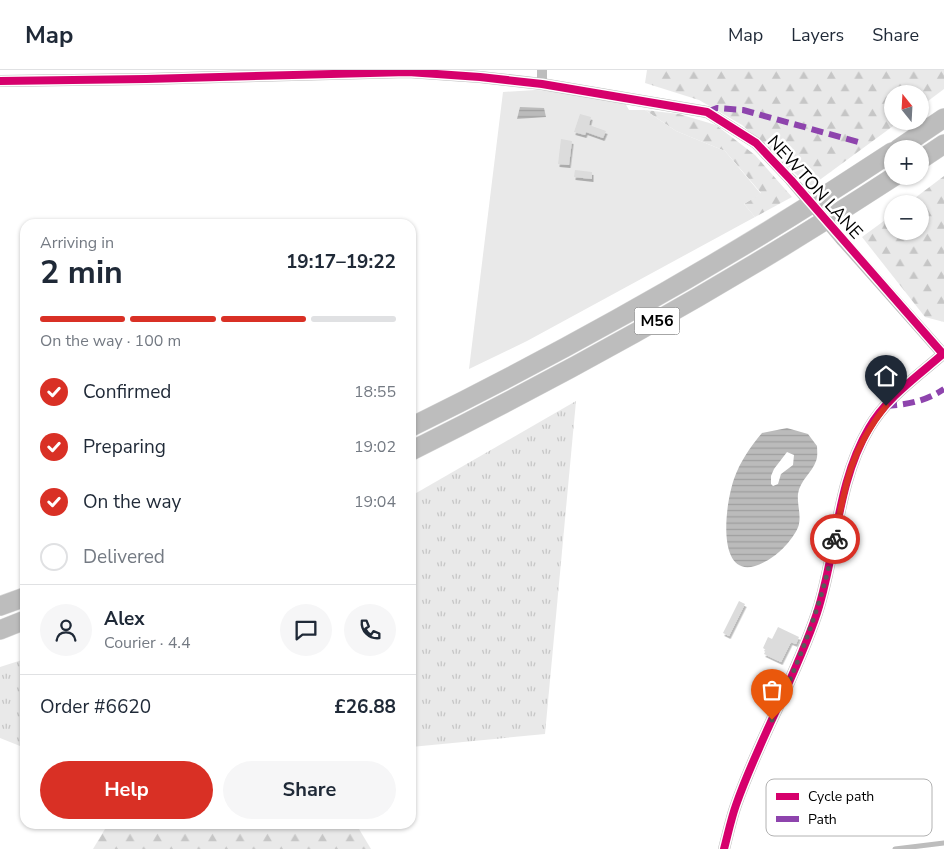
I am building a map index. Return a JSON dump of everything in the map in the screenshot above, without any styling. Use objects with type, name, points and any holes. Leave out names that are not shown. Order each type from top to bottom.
[{"type":"highway","points":[[911,140],[944,118]]},
{"type":"highway","points":[[929,154],[944,144]]},
{"type":"highway","name":"M56","points":[[416,424],[622,317],[767,232],[884,157]]},
{"type":"highway","name":"M56","points":[[416,448],[641,331],[780,249],[884,183]]},
{"type":"highway","points":[[0,606],[20,599]]},
{"type":"highway","points":[[0,630],[20,622]]},
{"type":"street","points":[[542,70],[542,84]]},
{"type":"street","name":"NEWTON LANE","points":[[0,81],[408,72],[510,75],[542,84],[707,112],[756,143],[791,180],[943,354]]},
{"type":"street","points":[[724,849],[736,805],[794,673],[817,612],[829,565],[845,484],[858,447],[870,426],[886,406],[910,382],[943,354]]},
{"type":"lane","points":[[895,849],[944,843]]},
{"type":"green space","points":[[647,70],[944,70],[944,89],[929,100],[929,85],[884,85],[884,130],[888,130],[810,187],[742,125],[699,100],[645,83]]},
{"type":"green space","points":[[561,91],[625,103],[629,110],[645,110],[676,131],[725,151],[761,194],[744,204],[755,217],[527,341],[469,369],[503,92]]},
{"type":"green space","points":[[645,110],[679,114],[716,125],[755,155],[792,197],[755,217],[744,204],[761,193],[725,151],[676,131]]},
{"type":"green space","points":[[944,176],[944,322],[925,317],[862,237],[884,221],[884,240],[929,240],[929,195],[919,195]]},
{"type":"green space","points":[[576,401],[545,734],[416,747],[416,493]]},
{"type":"green space","points":[[20,661],[20,746],[0,738],[0,667]]},
{"type":"green space","points":[[105,829],[359,829],[371,849],[93,849]]},
{"type":"shaded area","points":[[520,107],[544,108],[546,117],[517,119]]},
{"type":"shaded area","points":[[787,428],[808,434],[817,446],[817,457],[799,489],[799,524],[792,537],[774,556],[755,566],[741,566],[733,559],[728,545],[726,528],[727,510],[736,473],[753,444],[762,433]],"holes":[[[787,452],[794,455],[793,465],[781,474],[778,484],[773,486],[771,484],[771,476],[774,469]]]},
{"type":"building","points":[[580,114],[591,117],[589,125],[606,131],[603,138],[586,132],[585,135],[574,132]]},
{"type":"building","points":[[561,139],[572,141],[569,165],[558,164]]},
{"type":"building","points":[[575,170],[592,172],[592,179],[574,177]]},
{"type":"building","points":[[739,601],[745,604],[729,636],[723,633]]},
{"type":"building","points":[[778,627],[799,637],[796,644],[791,642],[781,662],[764,654],[766,650],[763,648],[768,637],[772,639]]},
{"type":"marked path","points":[[707,112],[717,108],[743,110],[858,142]]},
{"type":"marked path","points":[[885,406],[916,402],[944,389]]},
{"type":"cycle path","points":[[0,81],[408,72],[542,84],[707,112],[756,143],[791,180],[943,354]]},
{"type":"cycle path","points":[[724,849],[734,810],[745,781],[798,662],[817,613],[824,590],[843,495],[858,450],[869,428],[885,406],[944,353]]},
{"type":"way so far","points":[[772,720],[794,673],[817,612],[835,539]]},
{"type":"route","points":[[835,539],[845,484],[851,464],[870,426],[886,406]]}]
